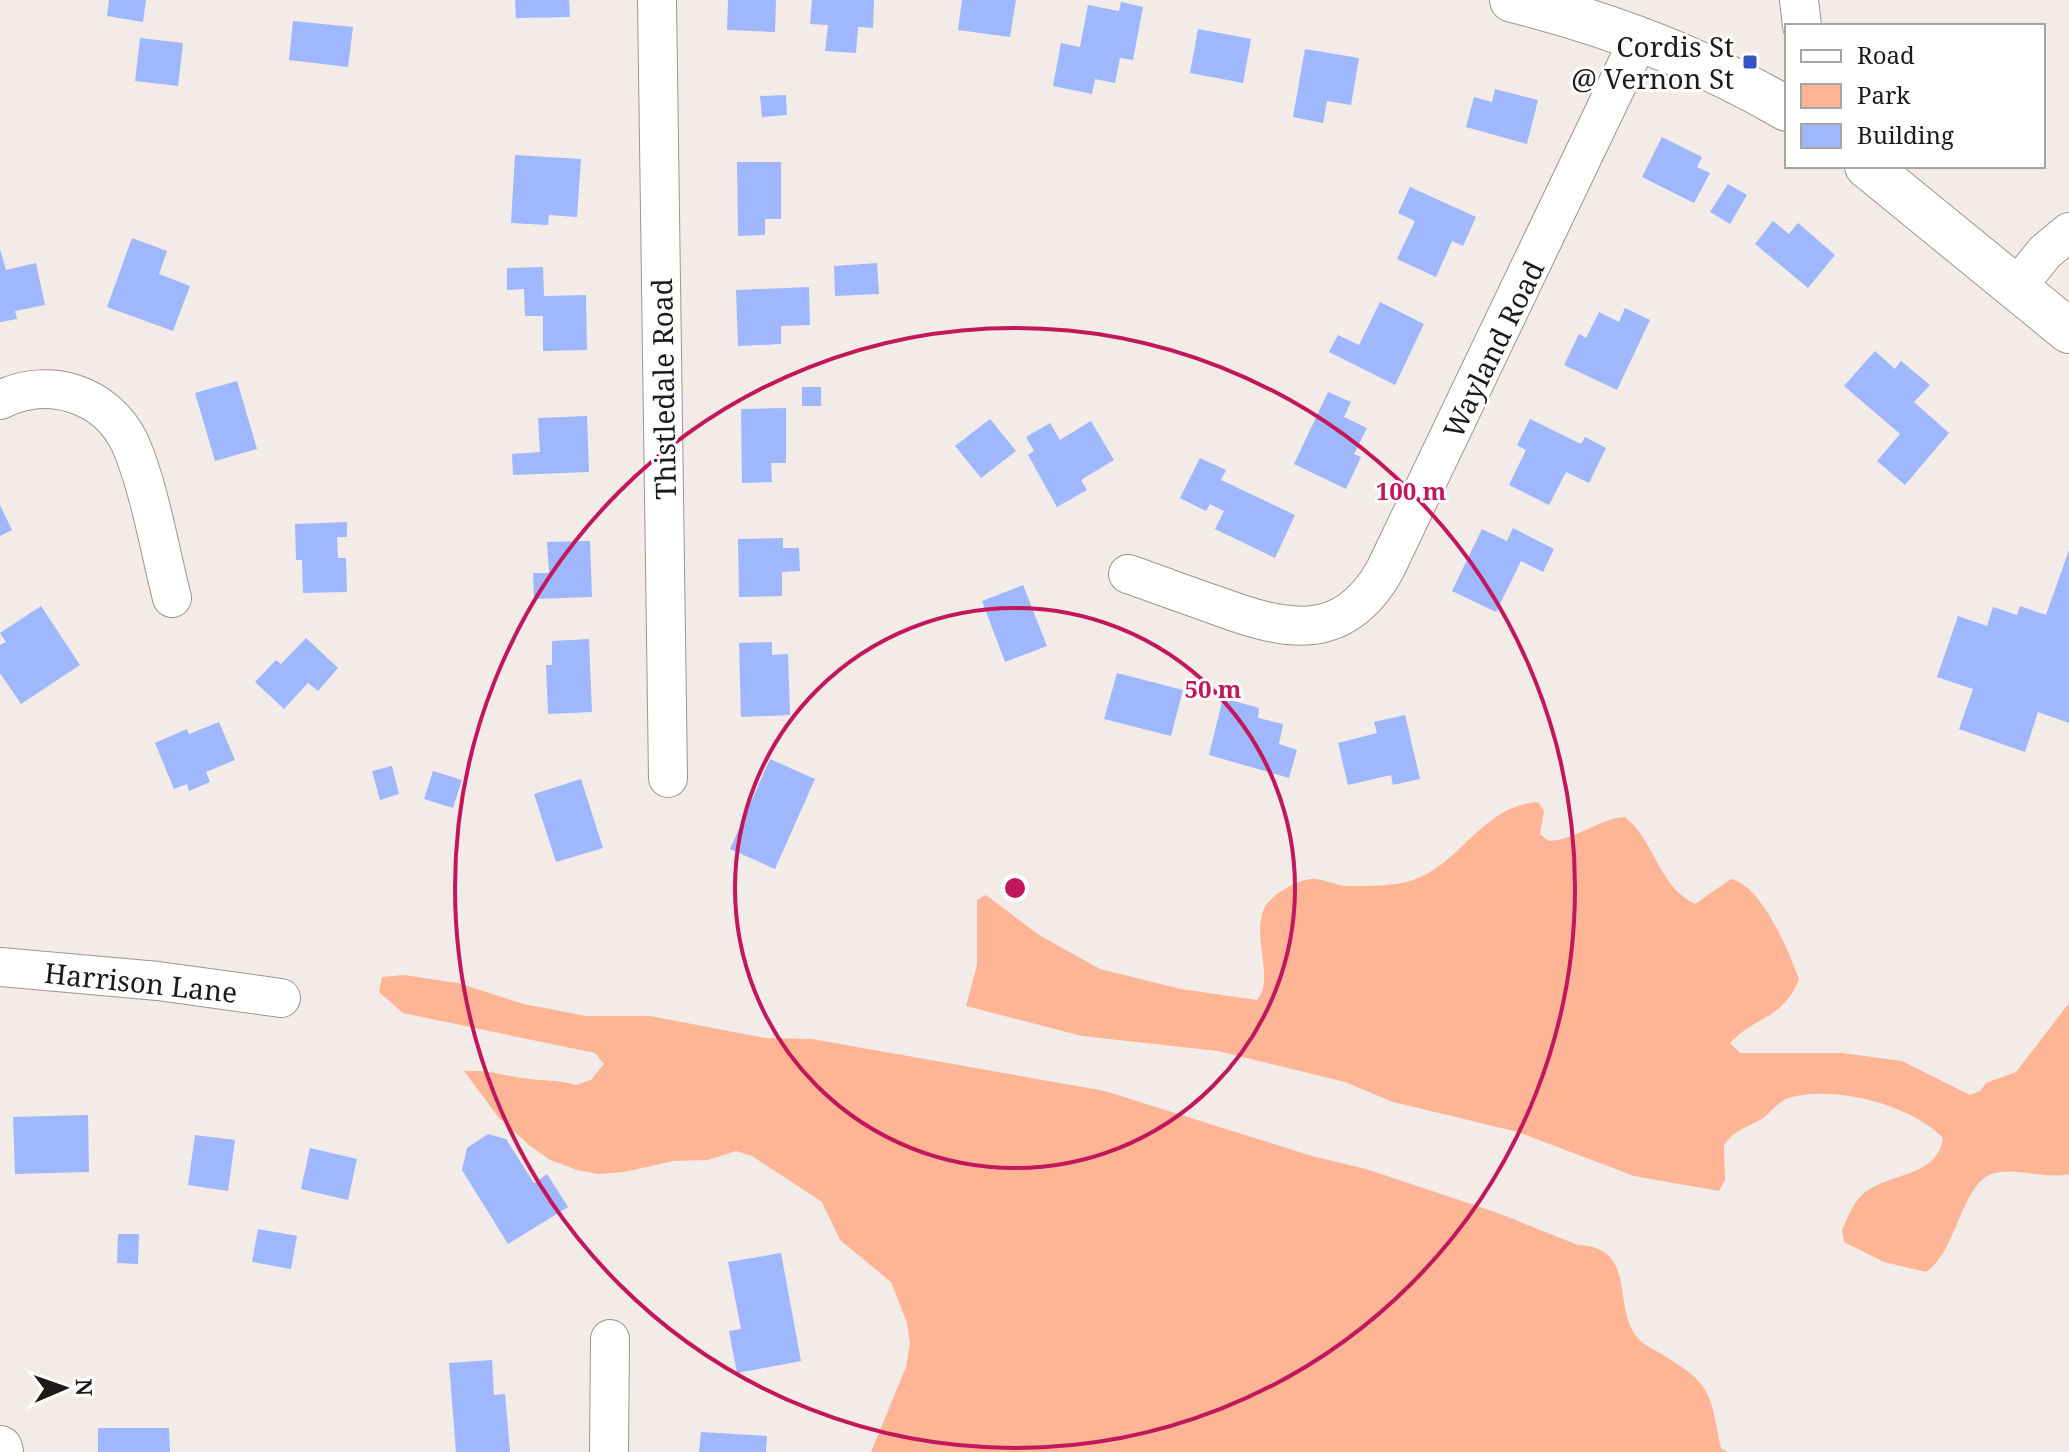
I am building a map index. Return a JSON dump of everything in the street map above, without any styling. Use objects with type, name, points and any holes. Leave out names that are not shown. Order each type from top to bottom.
[{"type":"main road","points":[[1512,0],[1639,39],[1707,65],[1785,108]]},
{"type":"main road","points":[[1869,168],[2069,331]]},
{"type":"street","name":"Thistledale Road","points":[[657,0],[668,778]]},
{"type":"street","points":[[1799,0],[1802,24]]},
{"type":"street","name":"Wayland Road","points":[[1128,574],[1261,621],[1293,628],[1325,623],[1366,597],[1385,570],[1639,39]]},
{"type":"street","points":[[2015,289],[2045,252],[2069,232]]},
{"type":"street","points":[[0,400],[37,388],[65,390],[92,401],[114,419],[134,456],[172,598]]},
{"type":"street","name":"Harrison Lane","points":[[0,967],[158,981],[281,998]]},
{"type":"street","points":[[609,1452],[610,1339]]},
{"type":"green space","points":[[1538,802],[1544,811],[1540,834],[1549,841],[1625,817],[1644,838],[1664,875],[1682,896],[1695,904],[1731,879],[1742,884],[1763,906],[1799,979],[1793,992],[1777,1010],[1730,1043],[1740,1053],[1842,1053],[1902,1061],[1970,1095],[1980,1091],[1986,1083],[2016,1072],[2069,1003],[2069,1174],[2007,1171],[1989,1175],[1979,1182],[1945,1250],[1926,1272],[1884,1262],[1844,1242],[1842,1230],[1860,1197],[1870,1189],[1909,1174],[1931,1161],[1939,1152],[1943,1138],[1912,1116],[1872,1101],[1851,1096],[1810,1094],[1782,1102],[1763,1118],[1735,1133],[1724,1145],[1725,1180],[1719,1191],[1634,1176],[1518,1132],[1393,1102],[1345,1082],[1218,1051],[1082,1036],[966,1006],[977,965],[977,900],[986,895],[1039,935],[1100,969],[1181,989],[1257,1000],[1264,980],[1260,929],[1262,916],[1266,905],[1281,892],[1301,881],[1313,879],[1349,886],[1410,881],[1444,862],[1501,814]]},
{"type":"green space","points":[[404,975],[458,983],[524,1004],[586,1016],[650,1016],[765,1038],[812,1039],[1105,1091],[1312,1156],[1366,1169],[1498,1213],[1578,1245],[1596,1248],[1608,1255],[1615,1265],[1628,1320],[1637,1337],[1692,1375],[1707,1392],[1721,1448],[1727,1452],[871,1452],[906,1367],[910,1343],[907,1323],[891,1282],[840,1240],[822,1202],[752,1156],[736,1151],[708,1160],[674,1161],[624,1172],[598,1174],[550,1160],[498,1117],[464,1071],[576,1085],[591,1080],[604,1064],[595,1053],[403,1013],[379,992],[382,977]]},
{"type":"building","points":[[109,0],[146,0],[143,22],[107,16]]},
{"type":"building","points":[[515,0],[569,0],[570,17],[516,18]]},
{"type":"building","points":[[728,0],[776,0],[775,32],[727,30]]},
{"type":"building","points":[[812,0],[874,0],[873,28],[858,27],[856,53],[825,51],[828,25],[810,24]]},
{"type":"building","points":[[962,0],[1016,0],[1010,37],[958,30]]},
{"type":"building","points":[[1121,2],[1143,7],[1133,60],[1120,58],[1115,83],[1095,79],[1092,94],[1053,86],[1061,43],[1080,47],[1088,5],[1119,11]]},
{"type":"building","points":[[293,21],[353,27],[348,67],[289,60]]},
{"type":"building","points":[[1198,29],[1251,39],[1243,83],[1190,73]]},
{"type":"building","points":[[140,38],[183,43],[178,86],[135,81]]},
{"type":"building","points":[[1305,49],[1359,58],[1351,105],[1327,101],[1323,123],[1293,117]]},
{"type":"building","points":[[1495,89],[1538,100],[1527,144],[1466,127],[1474,97],[1492,102]]},
{"type":"building","points":[[786,95],[787,115],[762,117],[760,96]]},
{"type":"building","points":[[1662,137],[1702,157],[1697,167],[1710,173],[1694,203],[1642,177]]},
{"type":"building","points":[[515,155],[581,159],[577,217],[549,215],[548,225],[511,223]]},
{"type":"building","points":[[737,162],[781,162],[781,219],[765,219],[765,235],[738,236]]},
{"type":"building","points":[[1728,184],[1747,195],[1730,224],[1710,212]]},
{"type":"building","points":[[1410,187],[1476,217],[1463,246],[1452,241],[1436,277],[1397,259],[1415,221],[1398,213]]},
{"type":"building","points":[[1773,221],[1789,234],[1798,223],[1835,255],[1808,288],[1755,244]]},
{"type":"building","points":[[132,238],[167,251],[159,274],[190,286],[173,331],[107,307]]},
{"type":"building","points":[[0,249],[6,270],[36,263],[45,305],[15,311],[17,319],[0,322]]},
{"type":"building","points":[[877,263],[879,294],[835,296],[834,266]]},
{"type":"building","points":[[543,267],[544,296],[586,295],[587,350],[543,351],[543,316],[525,316],[524,289],[507,290],[507,268]]},
{"type":"building","points":[[809,287],[810,325],[781,326],[781,344],[738,346],[736,290]]},
{"type":"building","points":[[1380,302],[1424,324],[1395,385],[1329,352],[1338,335],[1359,345]]},
{"type":"building","points":[[1625,308],[1650,320],[1617,390],[1564,365],[1579,334],[1586,338],[1599,312],[1619,322]]},
{"type":"building","points":[[1875,351],[1895,369],[1901,361],[1930,385],[1914,402],[1949,433],[1905,485],[1877,461],[1900,434],[1844,386]]},
{"type":"building","points":[[237,381],[257,449],[215,461],[195,393]]},
{"type":"building","points":[[802,387],[821,387],[821,406],[802,406]]},
{"type":"building","points":[[1328,392],[1351,402],[1344,417],[1367,428],[1354,454],[1361,457],[1346,489],[1294,464]]},
{"type":"building","points":[[786,408],[786,463],[771,463],[772,482],[742,483],[741,409]]},
{"type":"building","points":[[587,416],[589,472],[513,475],[512,454],[540,452],[538,418]]},
{"type":"building","points":[[990,419],[1016,451],[981,478],[955,446]]},
{"type":"building","points":[[1530,419],[1581,444],[1585,437],[1606,448],[1589,483],[1566,472],[1549,505],[1509,485],[1526,450],[1517,445]]},
{"type":"building","points":[[1091,421],[1114,460],[1081,480],[1087,490],[1057,507],[1028,455],[1034,451],[1026,437],[1050,423],[1060,440]]},
{"type":"building","points":[[1200,458],[1226,470],[1221,480],[1295,515],[1275,558],[1215,529],[1224,511],[1210,504],[1206,511],[1180,498]]},
{"type":"building","points":[[0,505],[12,530],[0,536]]},
{"type":"building","points":[[347,522],[347,537],[337,537],[338,558],[346,558],[347,592],[303,593],[302,560],[296,560],[295,524]]},
{"type":"building","points":[[1513,528],[1554,549],[1543,572],[1521,561],[1496,612],[1452,591],[1482,529],[1507,541]]},
{"type":"building","points":[[783,538],[783,548],[799,548],[800,571],[782,572],[782,596],[739,597],[738,539]]},
{"type":"building","points":[[590,541],[592,597],[534,599],[533,573],[549,573],[547,542]]},
{"type":"building","points":[[2069,550],[2069,723],[2038,712],[2025,752],[1959,729],[1973,689],[1937,677],[1958,616],[1987,626],[1993,607],[2017,615],[2020,606],[2046,615]]},
{"type":"building","points":[[1023,585],[1047,646],[1005,662],[982,601]]},
{"type":"building","points":[[41,606],[80,665],[21,704],[0,673],[0,645],[6,642],[0,633]]},
{"type":"building","points":[[306,638],[338,668],[318,691],[308,683],[284,709],[255,682],[276,660],[281,664]]},
{"type":"building","points":[[589,639],[592,712],[548,714],[546,665],[552,665],[552,641]]},
{"type":"building","points":[[772,642],[772,655],[788,654],[790,715],[741,717],[739,643]]},
{"type":"building","points":[[1117,673],[1183,690],[1171,736],[1104,719]]},
{"type":"building","points":[[1223,698],[1259,708],[1258,718],[1283,724],[1279,744],[1297,750],[1289,778],[1209,755]]},
{"type":"building","points":[[1405,715],[1420,779],[1393,785],[1391,775],[1348,785],[1338,743],[1377,733],[1374,722]]},
{"type":"building","points":[[219,722],[235,760],[206,772],[210,782],[189,791],[187,784],[174,789],[155,743],[187,729],[189,734]]},
{"type":"building","points":[[770,759],[815,779],[775,869],[730,849]]},
{"type":"building","points":[[392,766],[399,794],[380,800],[372,771]]},
{"type":"building","points":[[433,771],[462,780],[453,808],[424,799]]},
{"type":"building","points":[[581,779],[603,848],[556,862],[534,794]]},
{"type":"building","points":[[88,1115],[89,1172],[15,1174],[13,1117]]},
{"type":"building","points":[[488,1134],[506,1139],[534,1183],[547,1174],[568,1207],[508,1244],[462,1170],[467,1148]]},
{"type":"building","points":[[195,1135],[235,1140],[228,1191],[188,1185]]},
{"type":"building","points":[[310,1148],[357,1159],[348,1200],[301,1189]]},
{"type":"building","points":[[258,1229],[297,1236],[291,1269],[252,1262]]},
{"type":"building","points":[[118,1234],[139,1234],[138,1264],[117,1263]]},
{"type":"building","points":[[781,1253],[801,1361],[737,1373],[729,1331],[741,1329],[728,1262]]},
{"type":"building","points":[[492,1360],[494,1395],[505,1394],[510,1452],[456,1452],[449,1363]]},
{"type":"building","points":[[98,1428],[169,1428],[170,1452],[98,1452]]},
{"type":"building","points":[[701,1432],[767,1436],[766,1452],[699,1452]]},
{"type":"place","name":"Cordis St @ Vernon St","points":[[1750,62]]}]
